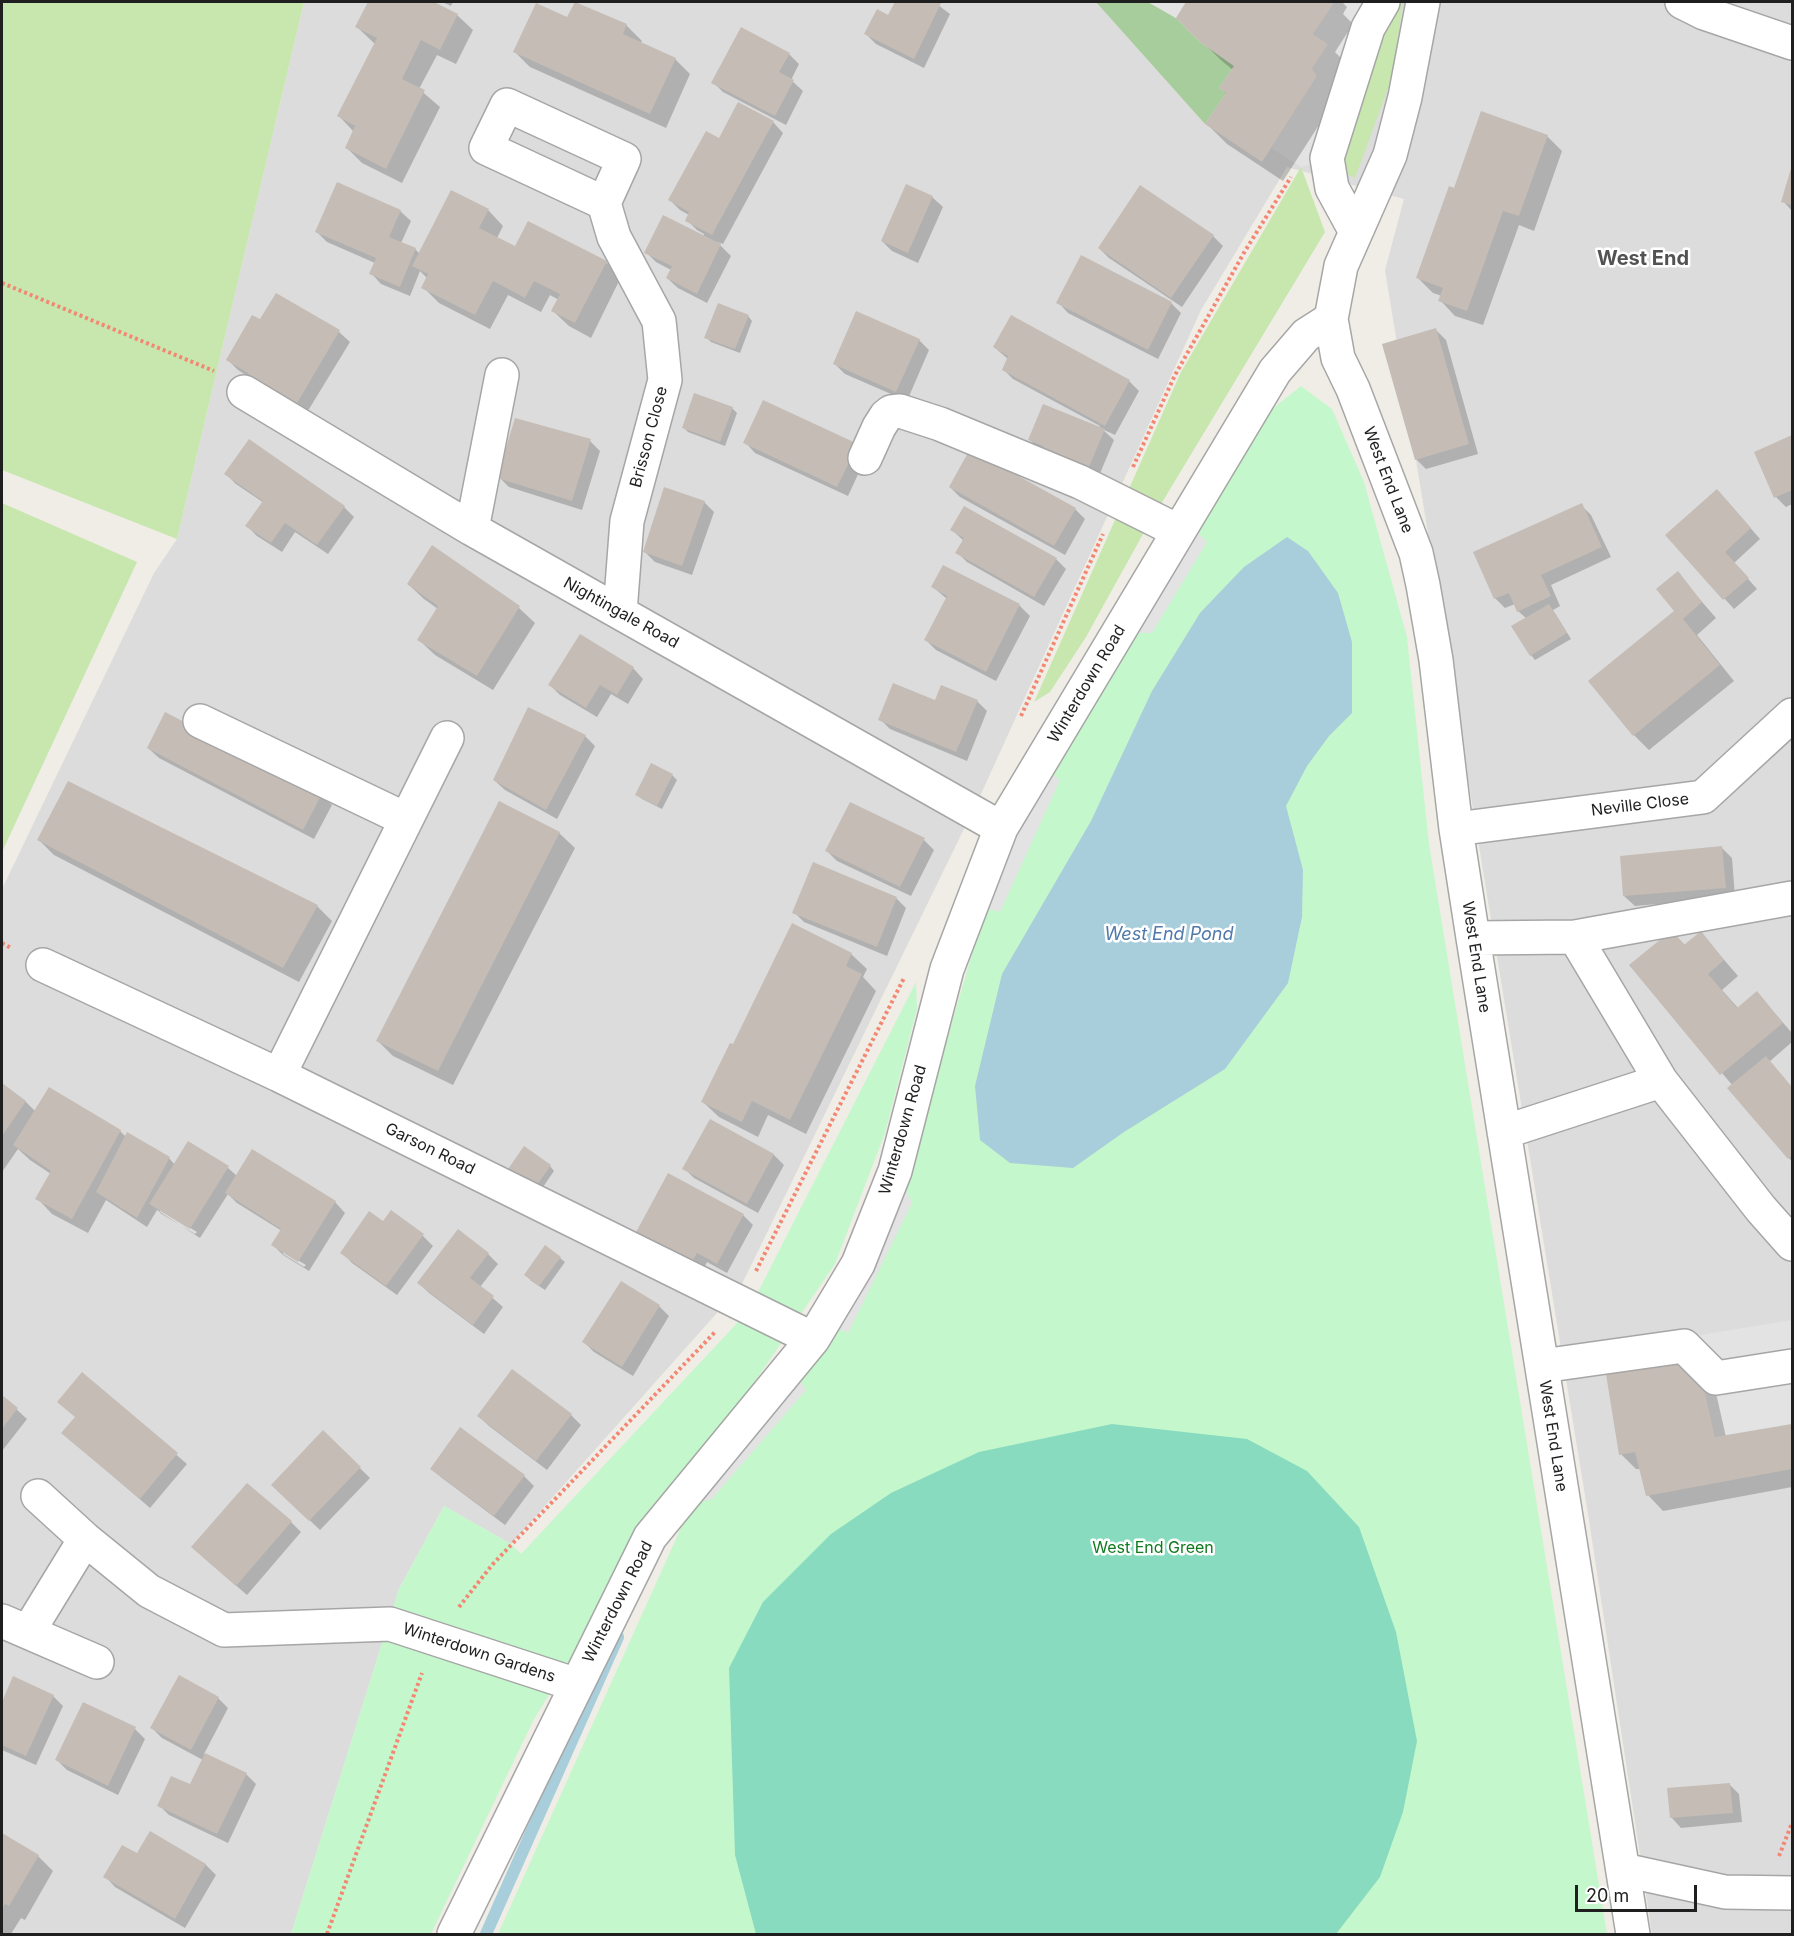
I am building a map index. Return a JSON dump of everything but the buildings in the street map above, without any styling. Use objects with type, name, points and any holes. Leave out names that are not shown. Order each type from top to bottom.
[{"type":"street","points":[[1356,232],[1332,188],[1327,158],[1368,28],[1383,2]]},
{"type":"street","name":"West End Lane","points":[[1423,2],[1405,98],[1390,155],[1341,266],[1331,319],[1338,358],[1353,389],[1416,553],[1436,660],[1456,829],[1633,1935]]},
{"type":"street","points":[[1682,2],[1704,13],[1792,43]]},
{"type":"street","name":"Brisson Close","points":[[604,203],[614,237],[659,321],[665,380],[627,521],[620,612]]},
{"type":"street","name":"Winterdown Road","points":[[454,1935],[650,1537],[813,1339],[858,1264],[895,1172],[947,969],[1001,828],[1275,371],[1306,335],[1331,319]]},
{"type":"street","points":[[472,529],[502,375]]},
{"type":"street","name":"Nightingale Road","points":[[244,392],[472,529],[1001,828]]},
{"type":"street","points":[[865,459],[886,416],[891,412],[900,411],[940,424],[1080,482],[1178,531]]},
{"type":"street","name":"Neville Close","points":[[1456,829],[1703,797],[1792,715]]},
{"type":"street","points":[[200,721],[405,819]]},
{"type":"street","points":[[279,1074],[447,738]]},
{"type":"street","points":[[1473,939],[1575,937],[1792,898]]},
{"type":"street","points":[[1575,937],[1661,1081],[1761,1209],[1792,1244]]},
{"type":"street","name":"Garson Road","points":[[43,965],[279,1074],[813,1339]]},
{"type":"street","points":[[1504,1132],[1661,1081]]},
{"type":"street","points":[[1542,1366],[1684,1346],[1716,1378],[1792,1366]]},
{"type":"street","name":"Winterdown Gardens","points":[[38,1496],[85,1539],[149,1591],[224,1630],[390,1624],[577,1685]]},
{"type":"street","points":[[85,1539],[15,1627],[97,1662]]},
{"type":"street","points":[[1624,1870],[1725,1892],[1792,1893]]},
{"type":"path","points":[[1020,717],[1174,375],[1245,251],[1292,176]]},
{"type":"path","points":[[2,283],[217,372],[244,392]]},
{"type":"path","points":[[327,1935],[434,1639],[492,1565],[727,1320],[748,1287],[906,972]]},
{"type":"shaded area","points":[[304,2],[1792,2],[1792,1934],[1652,1934],[1588,1514],[1385,270],[1404,199],[1287,167],[1201,310],[981,794],[741,1286],[511,1544],[444,1506],[399,1589],[291,1934],[2,1934],[2,889],[154,573],[177,539]]},
{"type":"shaded area","points":[[1148,2],[1186,2],[1176,18]]},
{"type":"shaded area","points":[[1332,2],[1403,2],[1394,3],[1339,156],[1301,167],[1271,148],[1317,76],[1312,69],[1328,44],[1313,34],[1334,3]]},
{"type":"shaded area","points":[[1196,532],[1207,542],[1152,633],[1133,633]]},
{"type":"shaded area","points":[[1047,771],[1060,780],[1000,912],[986,908],[1006,837]]},
{"type":"shaded area","points":[[904,1186],[912,1203],[848,1333],[833,1326]]},
{"type":"shaded area","points":[[1792,1320],[1792,1424],[1715,1437],[1701,1376],[1692,1378],[1681,1338]]},
{"type":"shaded area","points":[[798,1377],[806,1390],[711,1500],[696,1502]]},
{"type":"green space","points":[[2,2],[304,2],[177,539],[2,470]]},
{"type":"green space","points":[[1096,2],[1148,2],[1176,18],[1200,42],[1234,66],[1219,88],[1226,93],[1205,124]]},
{"type":"green space","points":[[1403,2],[1393,75],[1355,178],[1342,171],[1339,156],[1394,3]]},
{"type":"green space","points":[[1301,167],[1325,232],[1143,534],[1086,637],[1050,692],[1034,702],[1181,372]]},
{"type":"green space","name":"West End Green","points":[[1301,386],[1332,409],[1364,482],[1407,637],[1429,844],[1607,1934],[498,1934],[689,1510],[907,1177],[1006,837],[1271,410]]},
{"type":"green space","points":[[2,503],[137,562],[2,852]]},
{"type":"green space","points":[[916,982],[917,1009],[885,1133],[835,1264],[719,1434],[652,1506],[587,1632],[533,1721],[431,1934],[291,1934],[399,1589],[444,1506],[511,1544],[521,1554],[739,1321],[757,1294]]},
{"type":"green space","points":[[1112,1424],[1247,1439],[1307,1471],[1359,1527],[1396,1632],[1417,1741],[1403,1812],[1380,1877],[1336,1934],[756,1934],[735,1855],[729,1668],[763,1602],[831,1534],[891,1493],[979,1452]]},
{"type":"water","name":"West End Pond","points":[[1287,537],[1308,551],[1338,593],[1352,642],[1352,713],[1329,736],[1307,766],[1286,806],[1303,870],[1302,917],[1288,983],[1225,1069],[1124,1132],[1073,1168],[1010,1163],[980,1140],[975,1086],[1002,974],[1091,821],[1152,691],[1200,613],[1244,567]]},
{"type":"waterway","points":[[486,1934],[618,1637]]},
{"type":"district","name":"West End","points":[[1643,259]]}]
